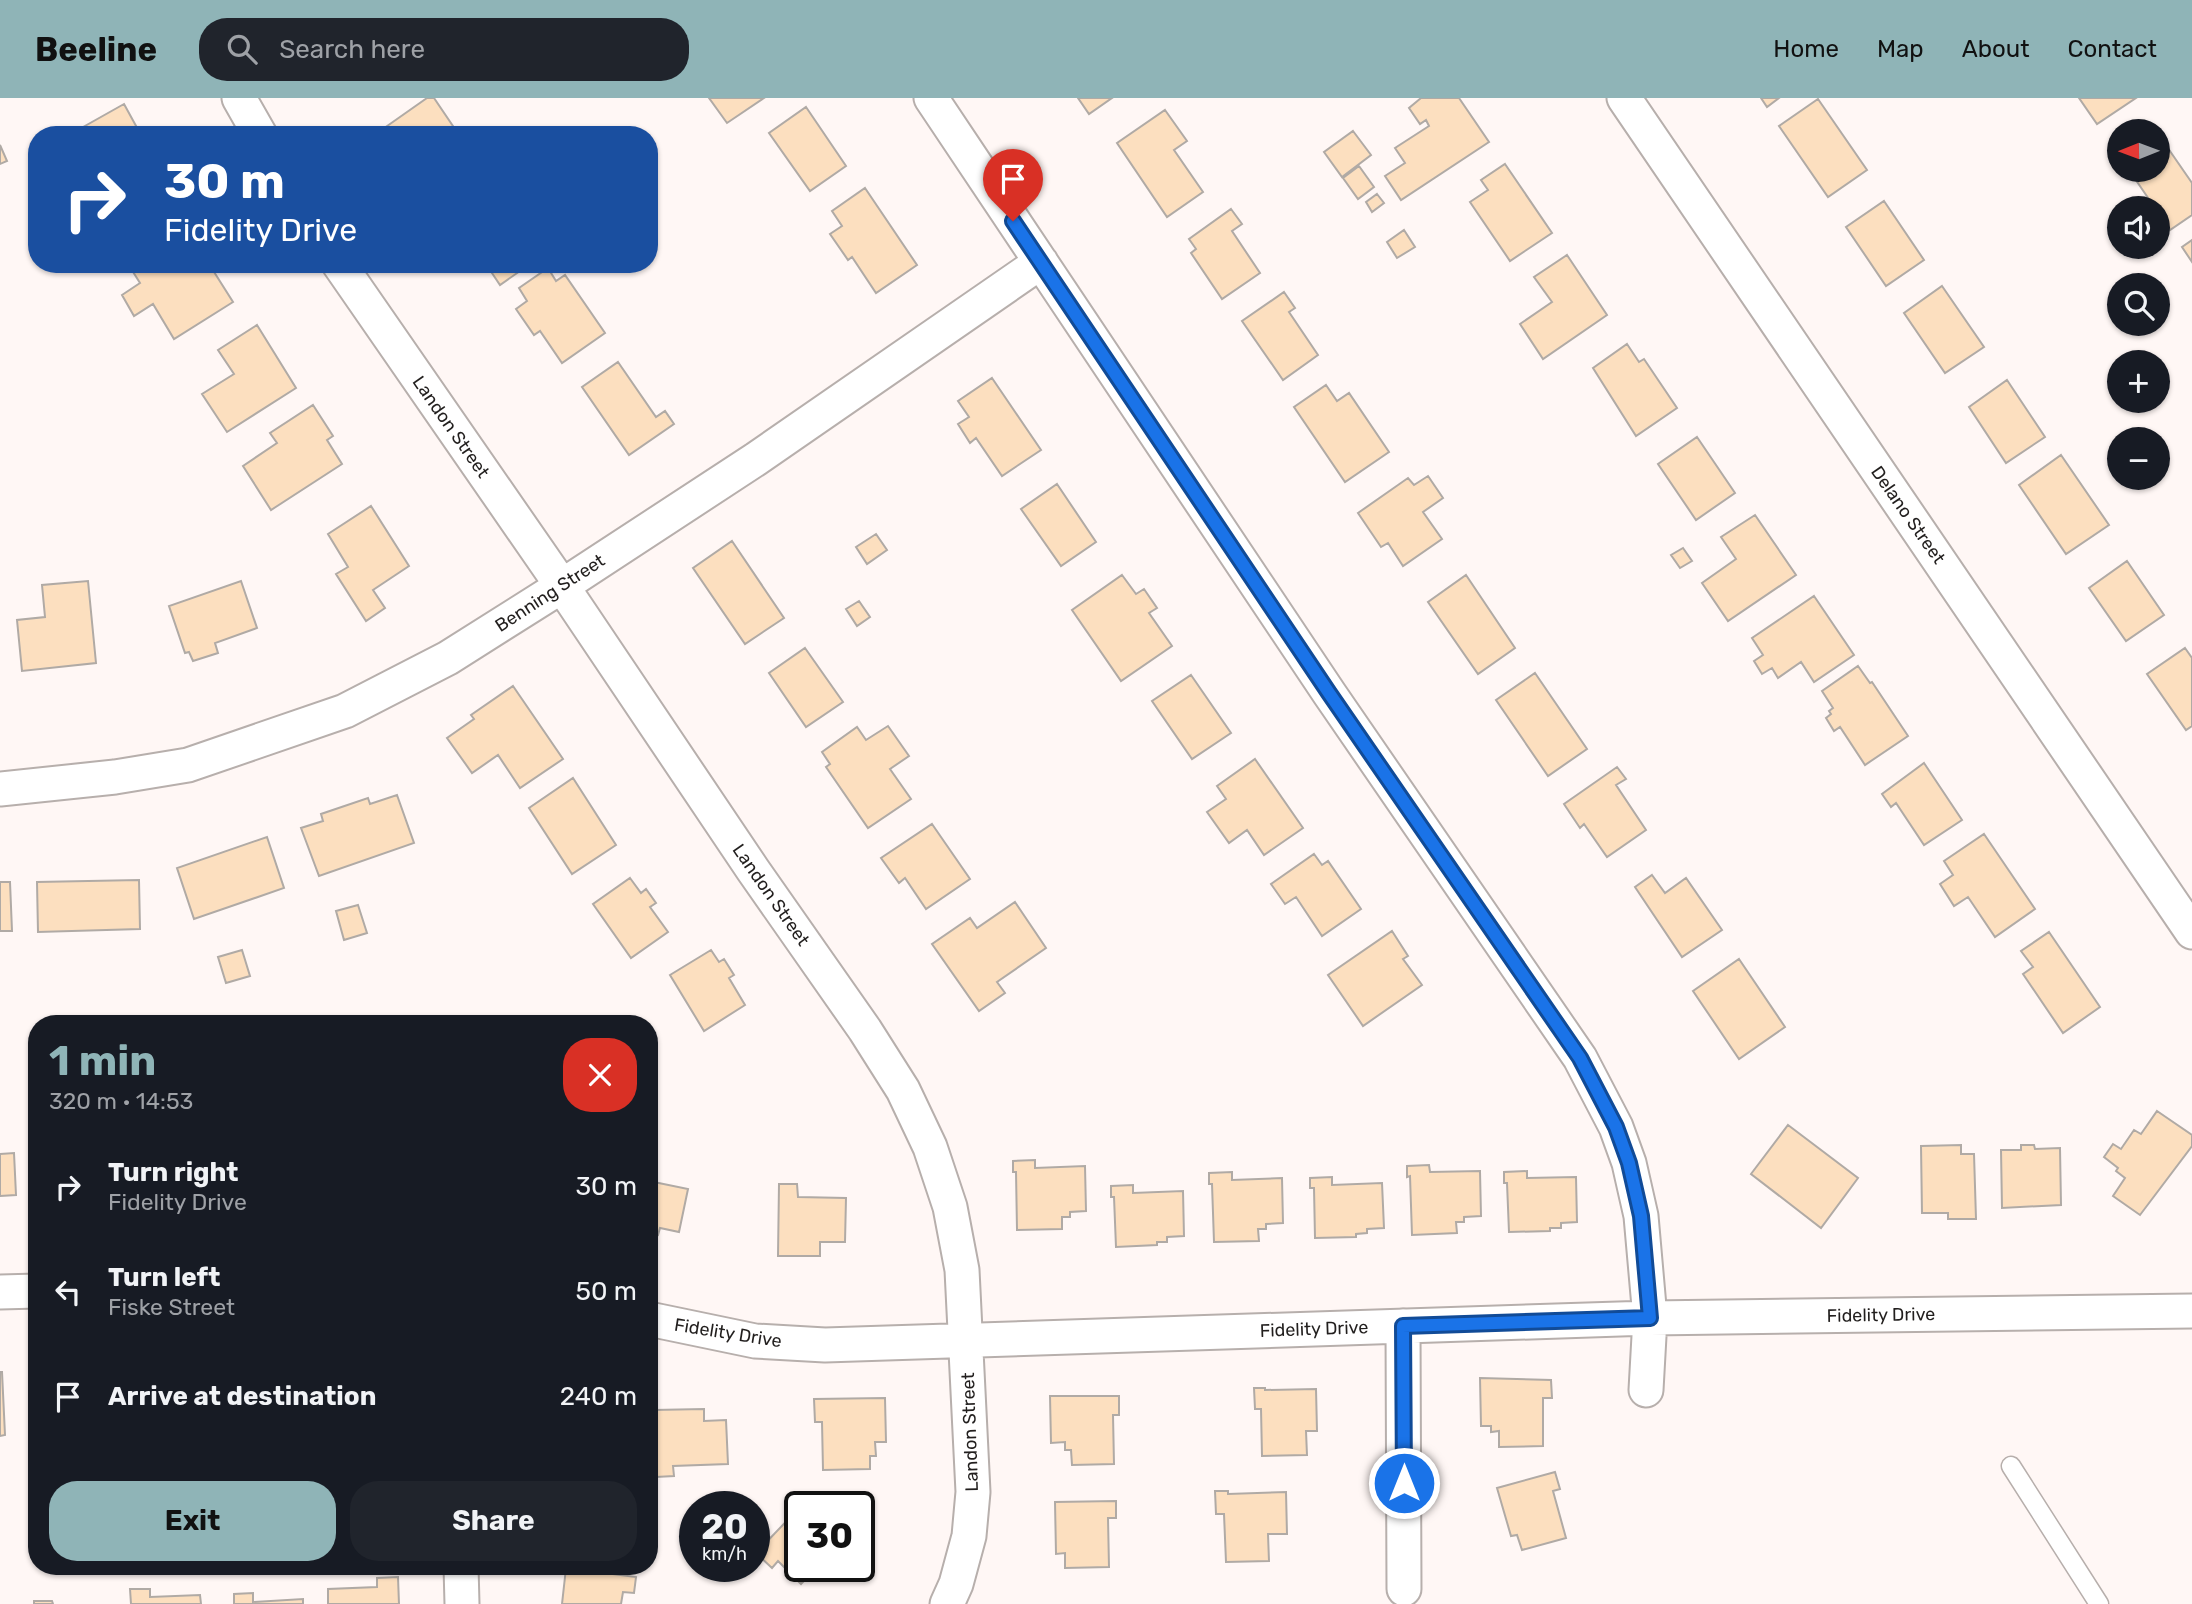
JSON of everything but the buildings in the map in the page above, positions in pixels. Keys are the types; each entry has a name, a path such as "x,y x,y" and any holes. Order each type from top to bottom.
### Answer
{"street":[{"path":"239,98 255,126"},
{"path":"931,98 1329,693 1580,1058 1616,1127 1629,1163 1641,1216 1650,1318 1646,1390"},
{"name":"Delano Street","path":"1624,98 2192,932"},
{"name":"Benning Street","path":"0,789 115,777 188,765 345,711 448,658 562,586 767,451 1041,262"},
{"name":"Landon Street","path":"345,273 562,586 903,1090 930,1147 950,1208 962,1270 973,1492 969,1536 956,1584 947,1604"},
{"path":"0,1292 28,1291"},
{"name":"Fidelity Drive","path":"658,1321 755,1341 825,1345 1650,1318 2192,1311"},
{"path":"1403,1326 1404,1589"},
{"path":"461,1575 463,1604"}],"lane":[{"path":"2011,1466 2099,1604"}],"route":[{"path":"1013,221 1329,693 1580,1058 1616,1127 1629,1163 1641,1216 1650,1318 1403,1326 1404,1483"}]}
